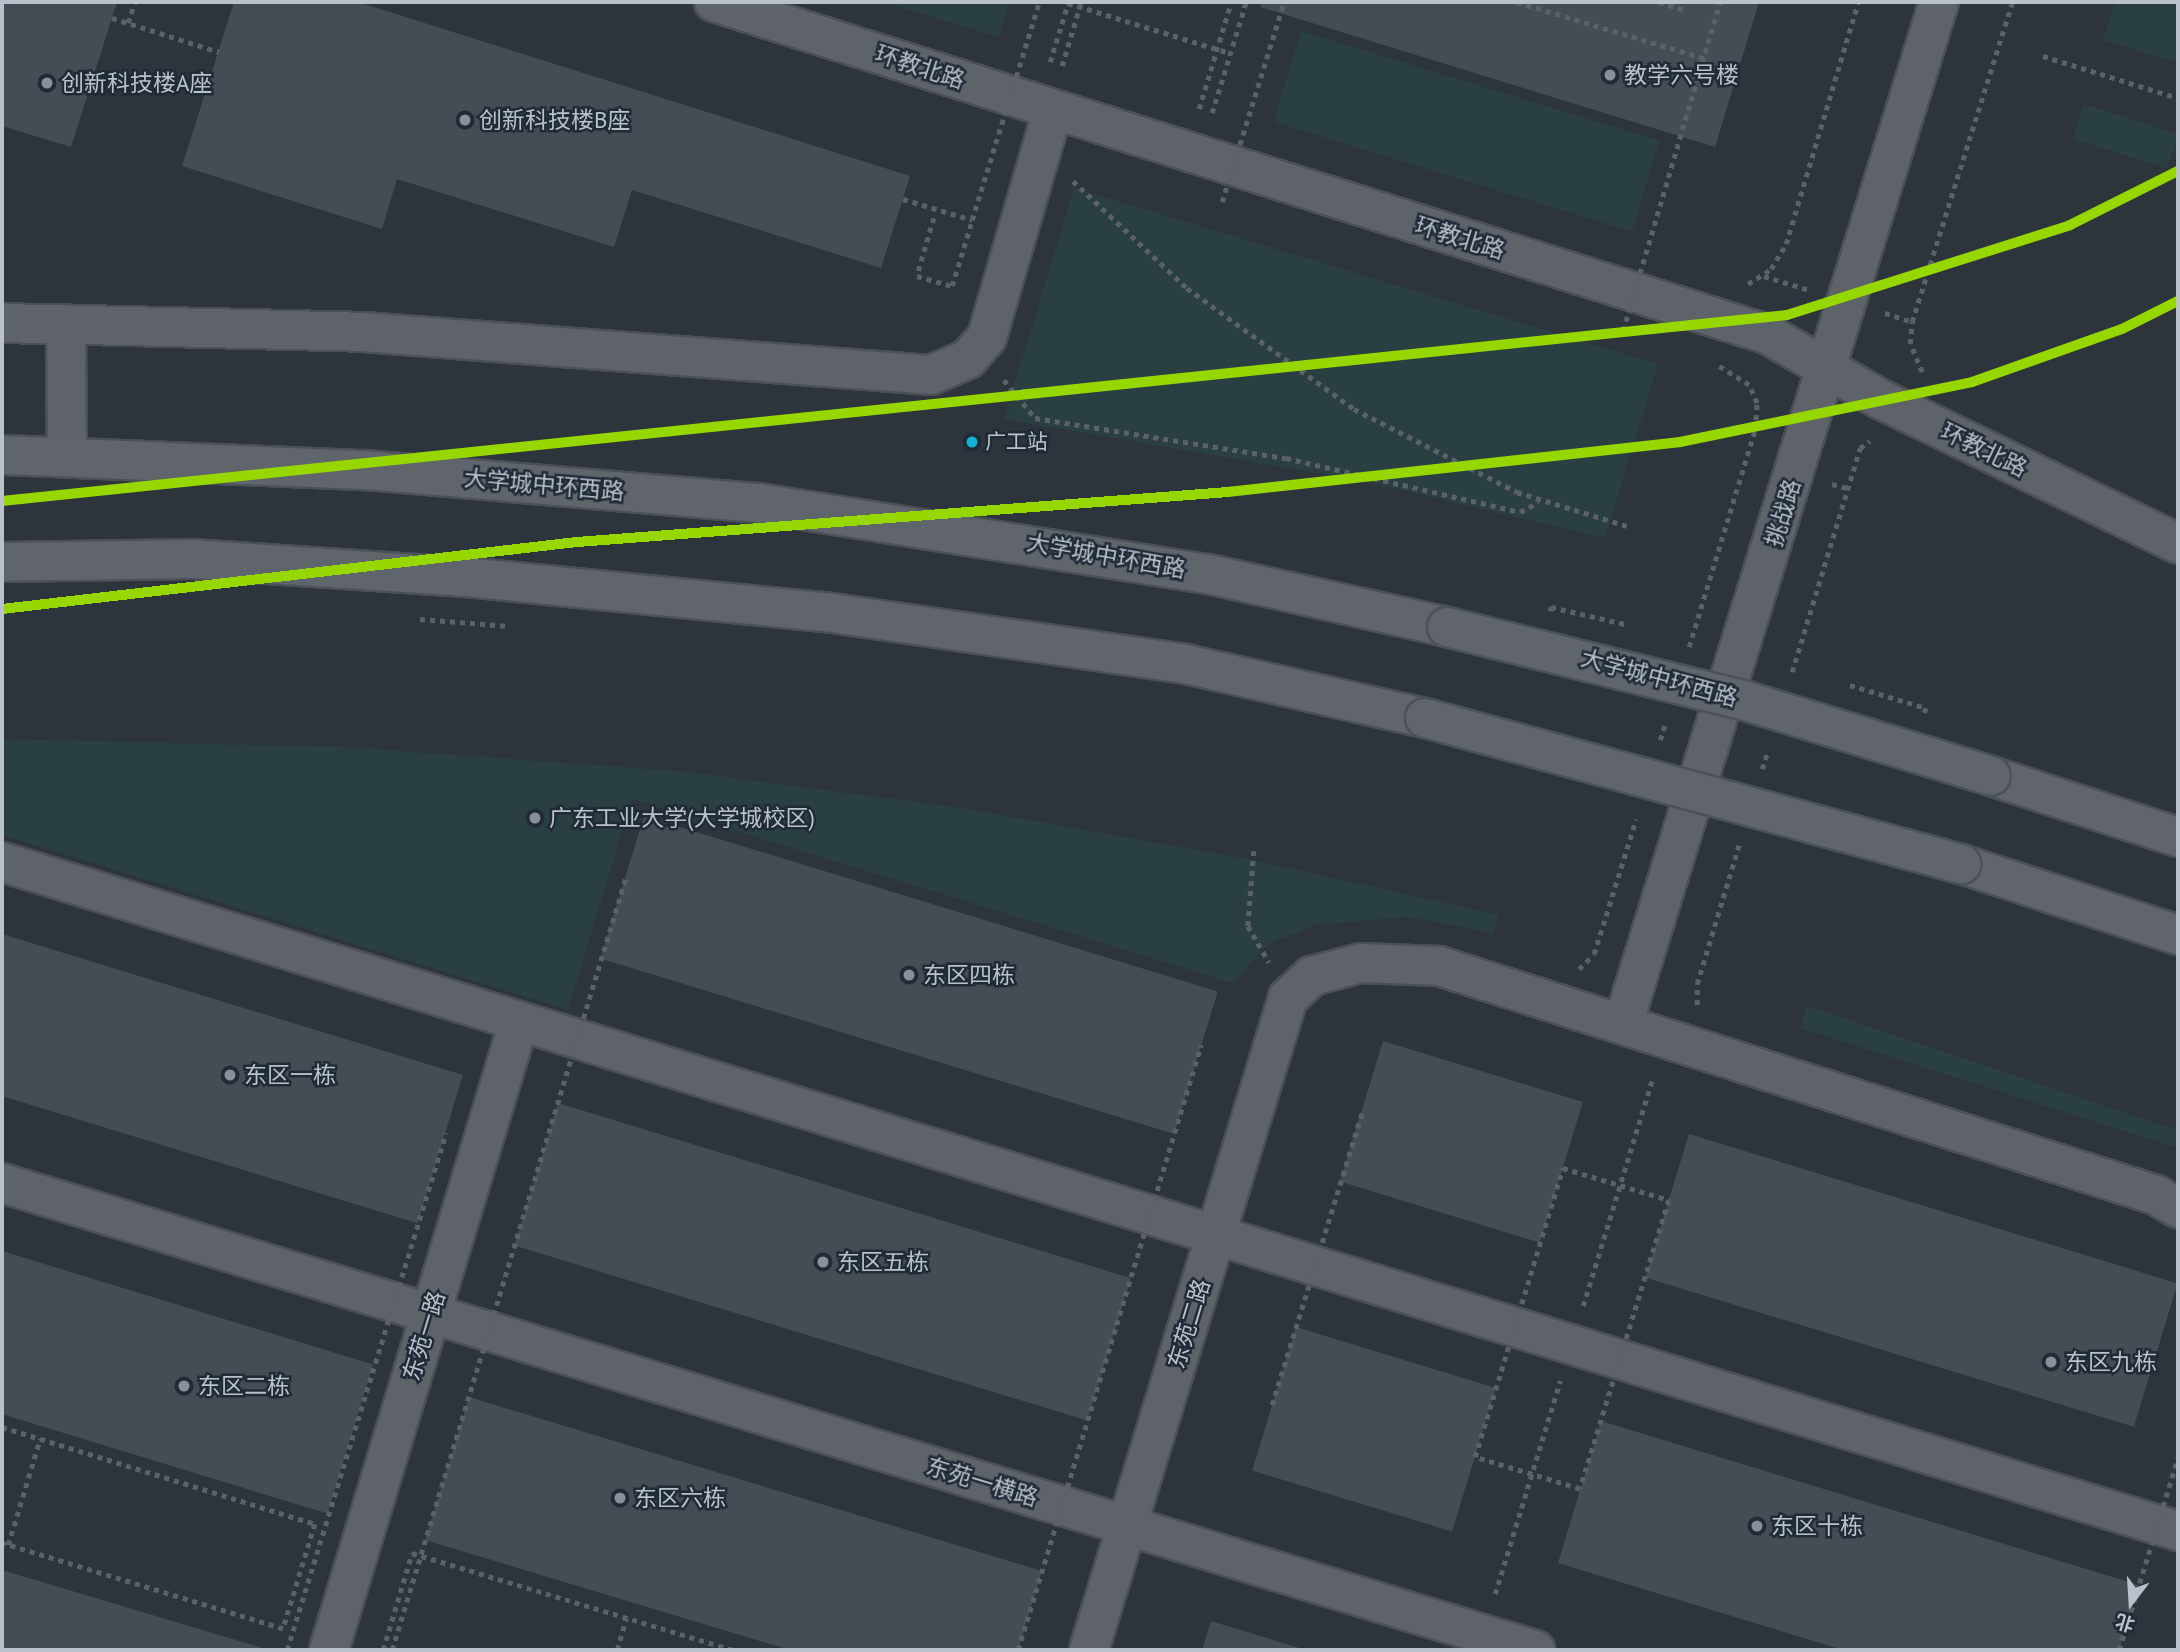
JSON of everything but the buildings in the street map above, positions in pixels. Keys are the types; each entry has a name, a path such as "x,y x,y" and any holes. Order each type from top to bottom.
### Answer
{"main road":[{"name":"大学城中环西路","path":"2,455 67,454 365,470 758,503 1208,574 1447,627 1746,701 2178,837"},
{"path":"2,562 192,559 465,577 811,611 1185,664 1425,718 1961,864 2178,935"}],"street":[{"name":"环教北路","path":"714,2 1767,334 1828,369 2178,544"},
{"name":"挑战路","path":"1623,1024 1828,369 1939,2"},
{"path":"2,323 363,332 931,375 968,359 987,337 1053,110"},
{"path":"66,324 67,454"},
{"path":"2,862 1213,1237 2178,1531"},
{"name":"东苑二路","path":"1090,1650 1213,1237 1288,998 1312,976 1339,966 1416,962 1623,1024"},
{"name":"东苑一路","path":"329,1650 519,1022"},
{"path":"1623,1024 2156,1195 2178,1208"},
{"name":"东苑一横路","path":"2,1183 1535,1650"}],"path":[{"path":"128,23 135,2"},
{"path":"934,218 917,276 952,286 1038,2"},
{"path":"1199,109 1231,2"},
{"path":"1212,113 1246,2"},
{"path":"1222,202 1284,2"},
{"path":"1517,2 1704,58"},
{"path":"1659,2 1686,10"},
{"path":"1623,331 1720,2"},
{"path":"1744,286 1763,276 1786,244 1858,2"},
{"path":"1924,376 1910,344 1912,322 2012,2"},
{"path":"1050,62 1068,3 1080,4 1230,53"},
{"path":"1062,65 1080,4"},
{"path":"112,18 219,52"},
{"path":"2043,56 2178,98"},
{"path":"1065,173 1187,288 1354,409 1540,501 1630,527"},
{"path":"903,199 972,220"},
{"path":"1763,276 1819,293"},
{"path":"1875,310 1912,322"},
{"path":"1004,379 1035,418 1286,458 1520,512 1540,501"},
{"path":"1551,607 1629,625"},
{"path":"412,618 522,627"},
{"path":"1850,685 1926,708"},
{"path":"1254,851 1248,926 1267,960"},
{"path":"392,1650 626,877"},
{"path":"1018,1650 1201,1045"},
{"path":"1641,1117 1654,1075"},
{"path":"1272,1405 1362,1112"},
{"path":"287,1650 446,1133"},
{"path":"1563,1168 1669,1200 1580,1489 1475,1457 1563,1168"},
{"path":"2,1427 315,1524 283,1629 2,1543"},
{"path":"8,1545 40,1439"},
{"path":"2119,1650 2178,1457"},
{"path":"1493,1600 1511,1543"},
{"path":"383,1650 412,1553 733,1650"},
{"path":"617,1650 626,1618"}],"green space":[{"path":"883,2 1010,2 999,37"},
{"path":"2115,2 2178,2 2178,63 2103,40"},
{"path":"1301,31 1660,141 1632,231 1273,122"},
{"path":"2084,104 2178,135 2167,169 2073,138"},
{"path":"1074,188 1658,364 1605,538 1358,480 1004,419"},
{"path":"2,739 346,747 680,771 956,807 1248,859 1499,915 1493,933 1408,917 1315,925 1267,945 1233,983 632,799 568,1010 2,835"},
{"path":"1807,1006 2178,1130 2178,1148 1800,1028"}],"transit line":[{"path":"2,501 1787,315 2070,225 2178,171"},
{"path":"2,609 577,542 1228,492 1680,442 1972,382 2122,329 2178,301"}],"place":[{"name":"教学六号楼","path":"1610,75"},
{"name":"创新科技楼A座","path":"47,83"},
{"name":"创新科技楼B座","path":"465,120"},
{"name":"广工站","path":"972,442"},
{"name":"广东工业大学(大学城校区)","path":"535,818"},
{"name":"东区四栋","path":"909,975"},
{"name":"东区一栋","path":"230,1075"},
{"name":"东区五栋","path":"823,1262"},
{"name":"东区九栋","path":"2051,1362"},
{"name":"东区二栋","path":"184,1386"},
{"name":"东区六栋","path":"620,1498"},
{"name":"东区十栋","path":"1757,1526"}]}
